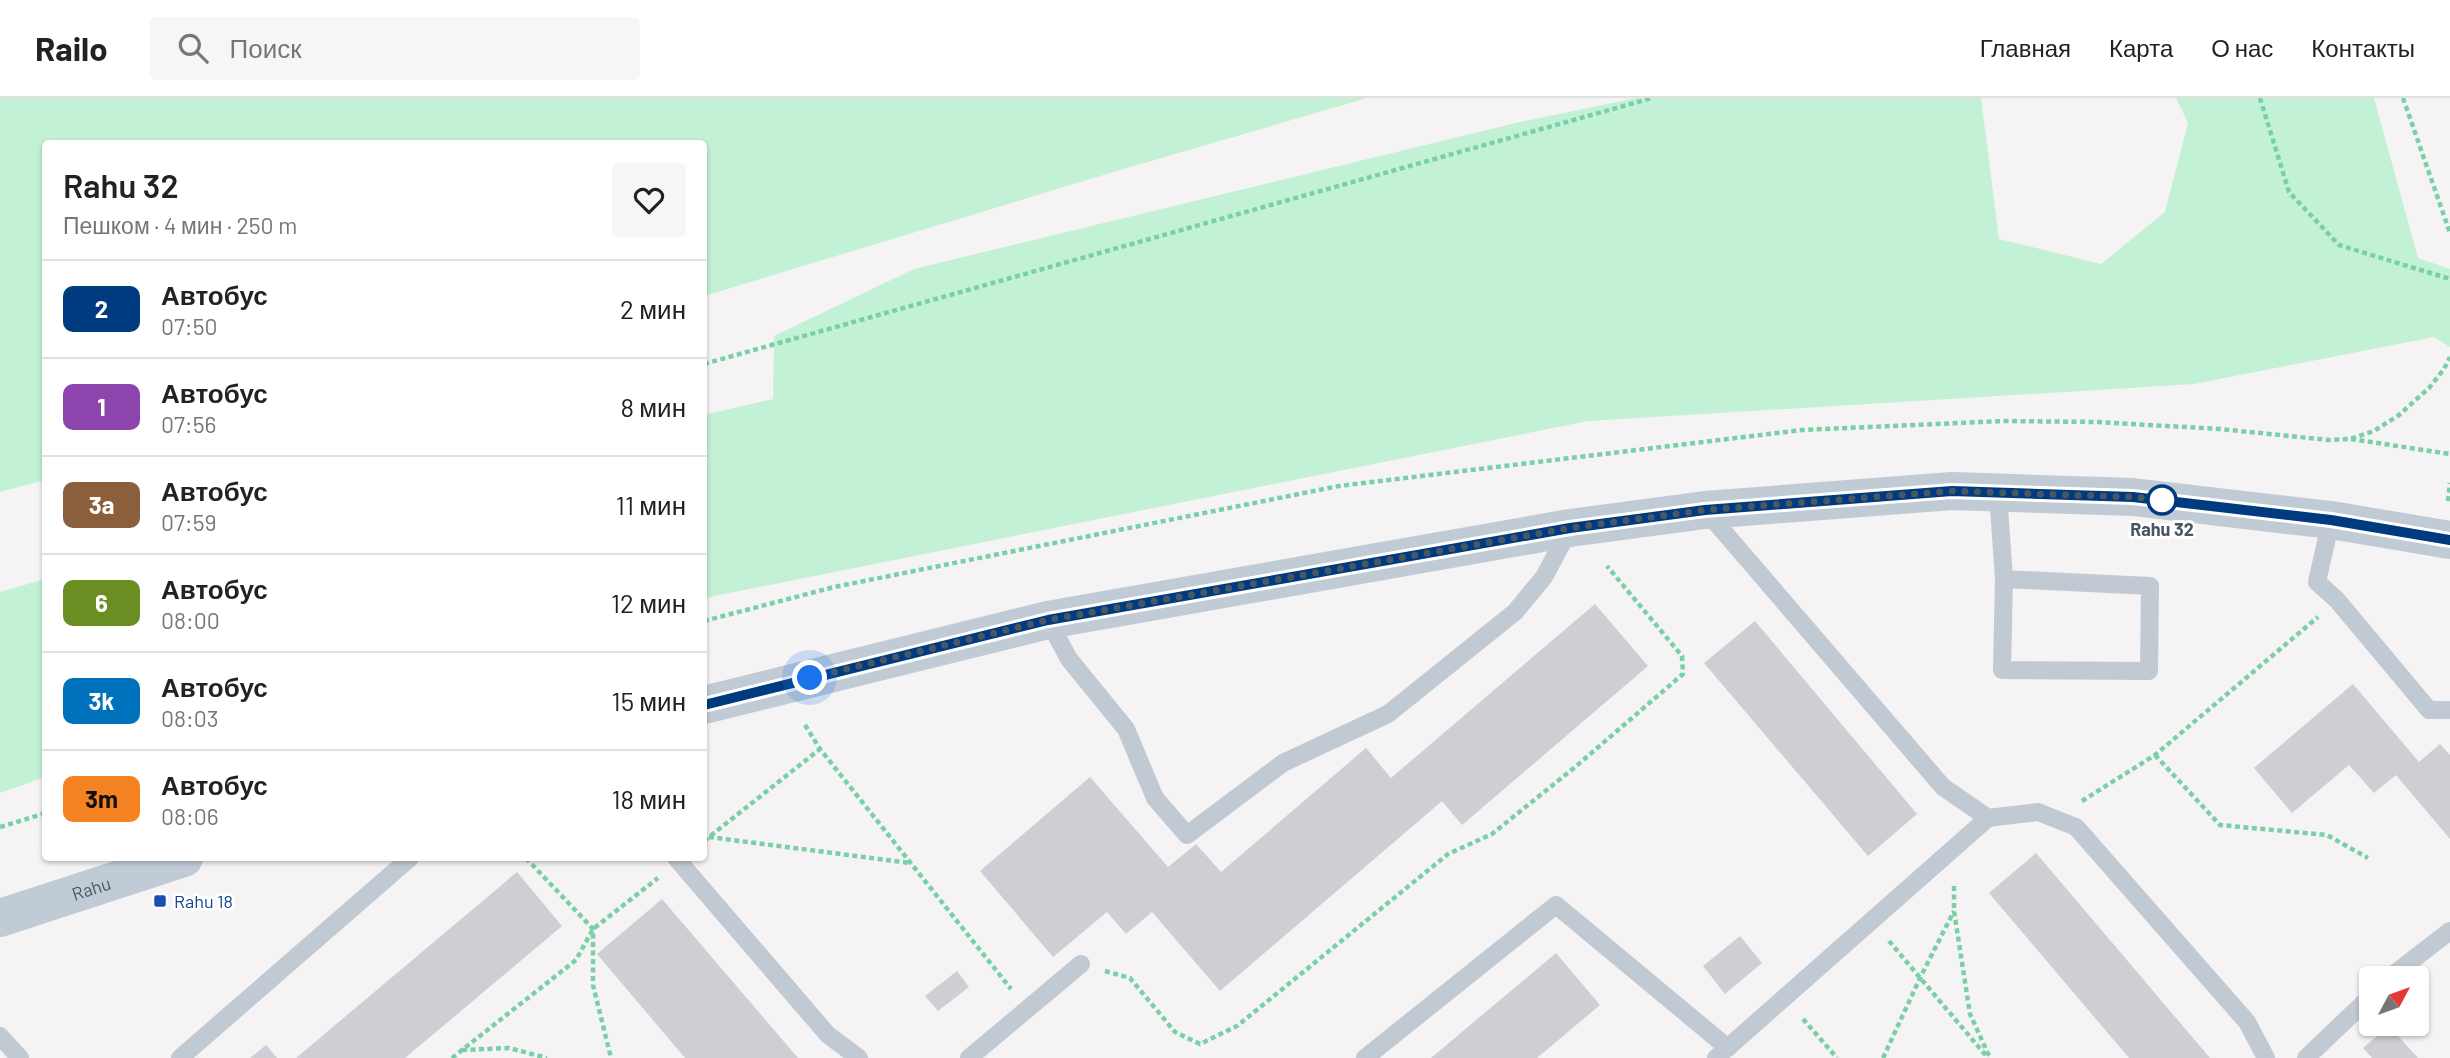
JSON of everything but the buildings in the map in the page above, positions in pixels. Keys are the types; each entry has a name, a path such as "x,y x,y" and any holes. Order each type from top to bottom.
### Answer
{"main road":[{"path":"707,704 1048,620 1570,528 1705,510 1952,491 2133,497 2331,520 2450,540"},
{"name":"Rahu","path":"0,918 175,861"}],"lane":[{"path":"1998,493 2004,579 2002,670 2149,671 2150,586 2004,579"},
{"path":"1705,510 1943,787 1988,818"},
{"path":"2331,520 2317,582 2337,600 2428,710 2450,710"},
{"path":"1048,620 1069,659 1126,729 1155,798 1187,835 1283,762 1388,714 1515,612 1544,578 1570,528"},
{"path":"1365,1058 1556,905 1722,1053 1988,818 2038,812 2076,827 2247,1021 2266,1058"},
{"path":"180,1058 407,861"},
{"path":"680,861 828,1035 859,1058"},
{"path":"2404,966 2450,930"},
{"path":"969,1058 1081,964"},
{"path":"2306,1058 2359,1007"},
{"path":"0,1036 20,1058"}],"path":[{"path":"707,363 1652,98"},
{"path":"2260,98 2289,192 2339,246 2450,279"},
{"path":"2403,98 2449,228"},
{"path":"2350,439 2374,431 2399,415 2429,388 2450,357"},
{"path":"707,620 834,587 1339,486 1802,430 2003,421 2097,422 2220,429 2329,440 2350,439 2450,454"},
{"path":"1081,964 1130,978 1175,1032 1200,1044 1237,1026 1448,854 1492,834 1683,674 1682,656 1607,566"},
{"path":"2054,818 2155,755 2337,600"},
{"path":"804,725 820,749 1027,1009"},
{"path":"709,837 820,749"},
{"path":"2155,755 2220,825 2328,835 2368,858"},
{"path":"0,827 42,814"},
{"path":"709,837 911,863"},
{"path":"1962,841 1954,883 1954,911 1970,1014 1989,1058"},
{"path":"529,861 593,929 593,985 611,1058"},
{"path":"452,1058 576,960 593,929 676,861"},
{"path":"1884,1058 1954,911"},
{"path":"1872,921 1989,1058"},
{"path":"1784,998 1837,1058"},
{"path":"461,1051 509,1048 547,1058"}],"green space":[{"path":"0,98 1367,98 707,295 707,140 42,140 42,481 0,492"},
{"path":"1636,98 1981,98 1999,239 2101,264 2165,212 2188,123 2176,98 2374,98 2418,258 2450,269 2450,347 2434,337 2194,384 1588,421 707,597 707,414 773,399 774,336 914,269 1520,122"},
{"path":"42,580 42,778 0,793 0,592"}],"bus line":[{"name":"2","path":"707,704 1048,620 1570,528 1705,510 1952,491 2133,497 2331,520 2450,540"}],"place":[{"name":"Rahu 32","path":"2162,500"},
{"name":"Rahu 18","path":"160,901"}],"route":[{"path":"810,678 1048,620 1570,528 1705,510 1952,491 2162,500"}]}
